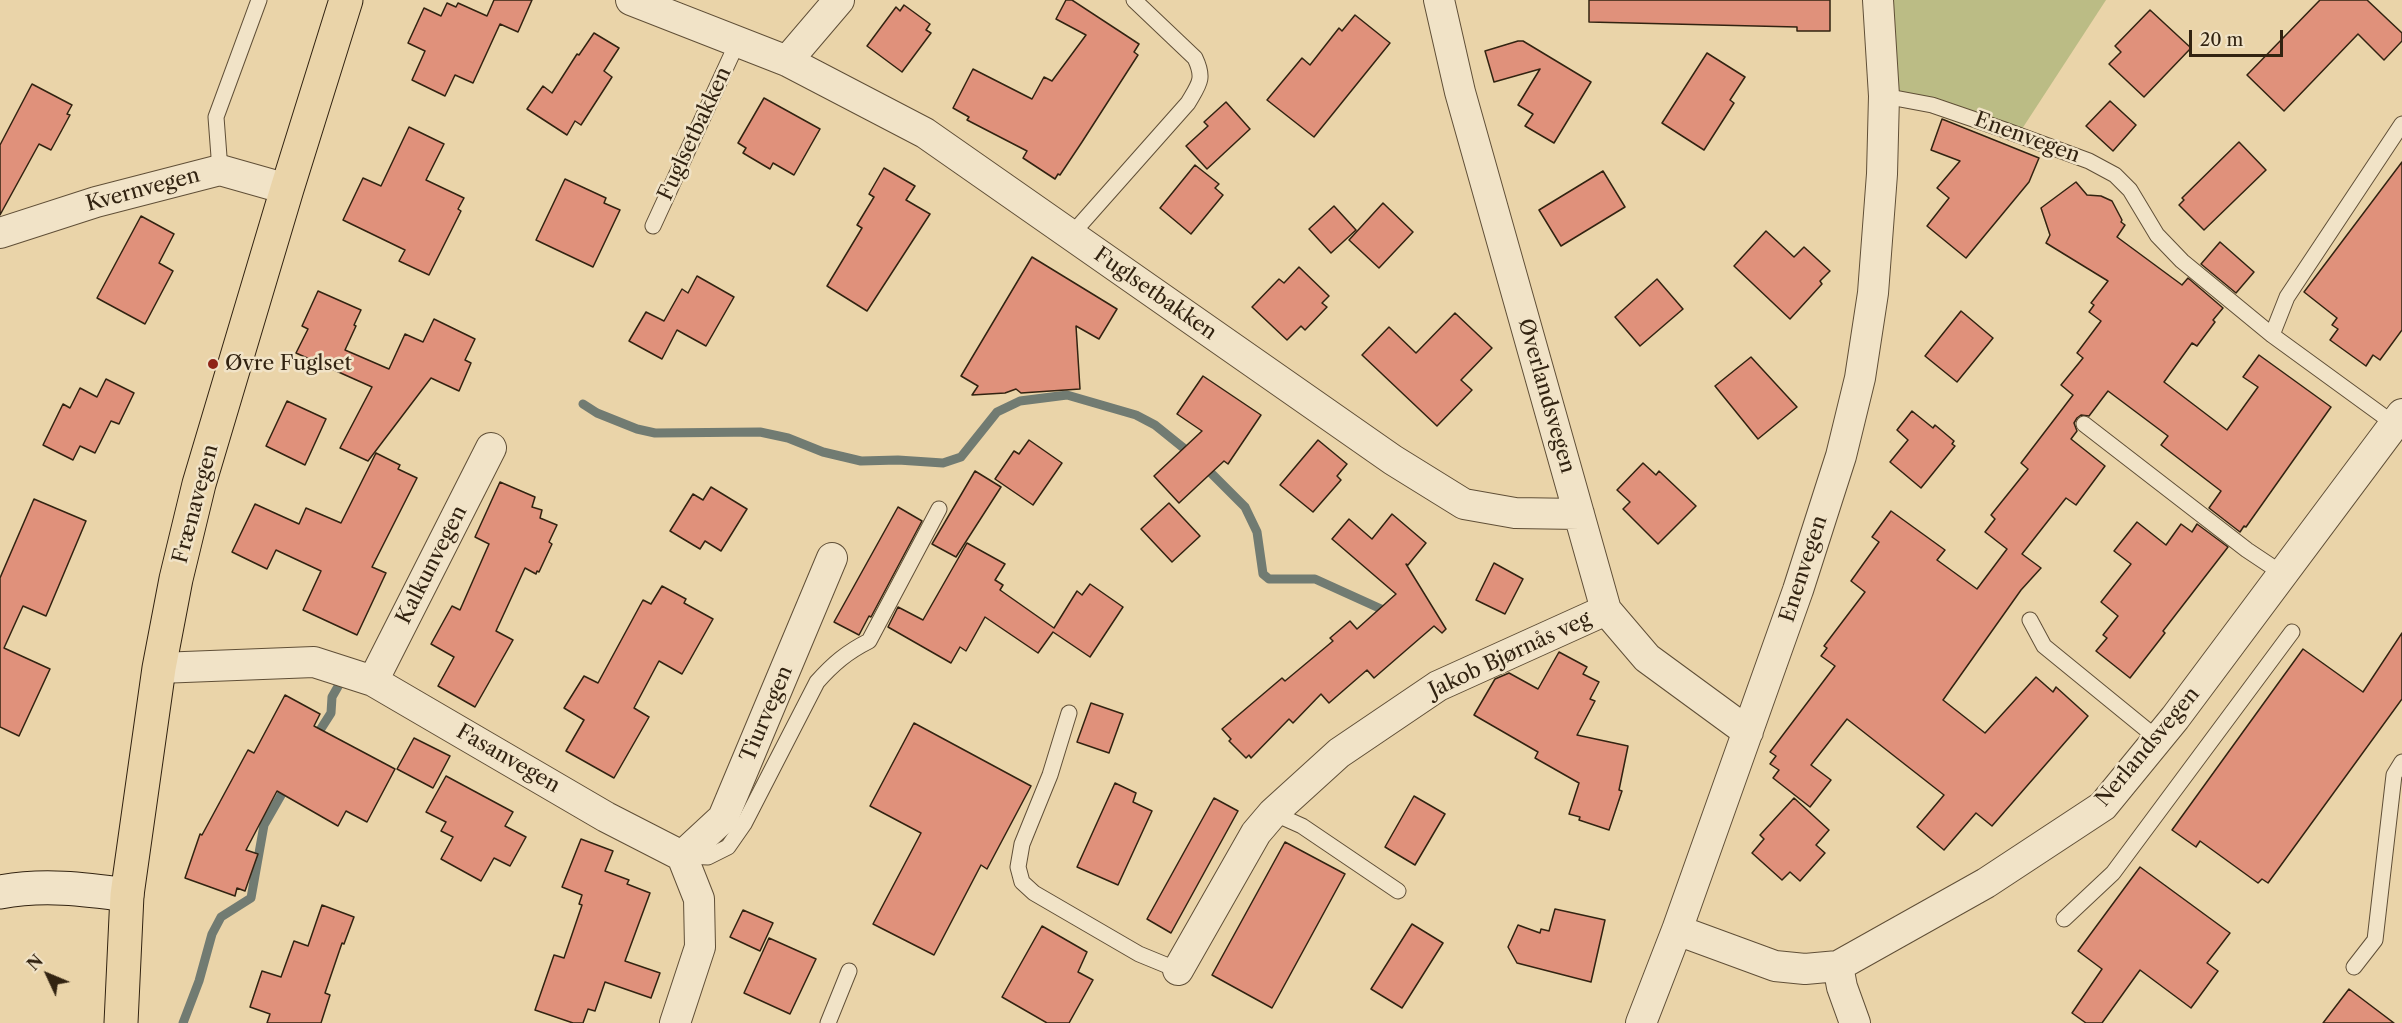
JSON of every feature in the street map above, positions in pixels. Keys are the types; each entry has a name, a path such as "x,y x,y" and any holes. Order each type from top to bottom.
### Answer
{"main road":[{"name":"Frænavegen","path":"121,1023 127,895 159,668 176,579 199,484 346,0"},
{"path":"0,892 20,888 74,887 127,895"}],"street":[{"path":"787,61 839,0"},
{"name":"Øverlandsvegen","path":"1439,0 1460,92 1606,610 1647,658 1748,732"},
{"name":"Enenvegen","path":"1641,1023 1677,930 1802,579 1841,456 1860,378 1873,293 1882,174 1884,96 1878,0"},
{"name":"Fuglsetbakken","path":"636,1 787,61 926,133 1393,460 1464,504 1515,513 1579,514"},
{"name":"Kvernvegen","path":"0,233 96,202 220,170 287,189"},
{"name":"Nerlandsvegen","path":"1677,930 1775,966 1804,969 1838,966 1986,883 2103,806 2158,740 2399,422"},
{"name":"Kalkunvegen","path":"374,681 491,448"},
{"name":"Tiurvegen","path":"682,856 723,818 832,558"},
{"name":"Jakob Bjørnås veg","path":"1178,970 1256,833 1273,813 1339,753 1438,686 1606,610"},
{"name":"Fasanvegen","path":"159,668 314,662 374,681 606,817 682,856"},
{"path":"675,1023 700,947 699,899 682,856"},
{"path":"1838,966 1842,987 1855,1023"}],"lane":[{"path":"220,170 216,117 259,0"},
{"path":"1071,235 1188,103 1201,82 1201,70 1195,58 1134,0"},
{"name":"Fuglsetbakken","path":"653,226 738,41"},
{"name":"Enenvegen","path":"1884,96 1932,105 2089,160 2123,182 2146,218"},
{"path":"2272,335 2287,297 2402,124"},
{"name":"Nerlandsvegen","path":"2146,218 2157,234 2182,261 2272,335 2399,422"},
{"path":"2084,424 2247,550 2283,574"},
{"path":"682,856 708,857 728,847 744,825 817,682 840,658 869,641 939,509"},
{"path":"2030,620 2044,646 2158,740"},
{"path":"2064,920 2113,873 2292,632"},
{"path":"1069,713 1050,775 1022,844 1018,867 1022,882 1034,893 1138,954 1178,970"},
{"path":"2354,967 2375,940 2394,775 2402,762"},
{"path":"1273,813 1302,826 1398,891"},
{"path":"828,1023 849,971"}],"green space":[{"path":"1892,0 2106,0 2020,132 1899,91"}],"building":[{"path":"494,0 532,0 518,32 500,24 473,83 455,75 445,96 412,80 425,51 408,43 424,8 441,16 447,3 456,7 458,3 487,16"},
{"path":"1066,0 1072,0 1139,44 1134,52 1138,55 1060,175 1058,174 1055,179 1023,158 1027,151 967,120 969,117 953,108 973,69 1032,99 1044,77 1052,81 1086,35 1056,19"},
{"path":"1589,0 1830,0 1830,31 1797,31 1797,27 1589,22"},
{"path":"2320,0 2367,0 2402,33 2402,41 2384,60 2358,34 2284,111 2247,75"},
{"path":"904,5 930,24 926,30 931,33 902,72 867,46 896,7 900,11"},
{"path":"2150,10 2191,48 2144,97 2109,64 2121,52 2115,46"},
{"path":"1355,15 1390,43 1314,137 1267,100 1302,58 1310,65 1339,28 1342,31"},
{"path":"594,33 619,48 604,71 612,77 581,125 575,121 567,135 527,109 543,86 552,93 577,54 579,55"},
{"path":"1523,41 1591,82 1554,143 1525,126 1533,114 1518,105 1540,69 1494,82 1485,51"},
{"path":"1707,53 1745,77 1730,100 1734,103 1704,150 1662,123"},
{"path":"32,84 72,105 67,114 70,115 51,150 39,144 0,215 0,145"},
{"path":"764,98 820,129 794,175 773,163 770,169 743,153 746,148 738,143"},
{"path":"2110,101 2136,125 2113,151 2086,126"},
{"path":"1226,102 1250,129 1207,169 1186,146 1208,126 1204,122"},
{"path":"1942,119 2039,158 2029,182 1966,258 1927,226 1949,198 1937,188 1960,161 1931,150"},
{"path":"409,127 444,144 426,180 464,198 458,209 461,211 429,275 399,261 405,250 343,220 363,178 381,186"},
{"path":"2239,142 2266,170 2204,230 2179,205 2184,200 2182,198"},
{"path":"2402,162 2402,330 2380,360 2373,355 2366,366 2330,340 2338,329 2332,325 2337,318 2304,292"},
{"path":"1195,165 1219,184 1215,188 1223,195 1191,234 1160,208"},
{"path":"884,168 915,186 906,200 930,214 867,311 827,286 862,228 857,225 874,197 869,194"},
{"path":"1603,171 1625,207 1561,246 1539,210"},
{"path":"565,179 606,198 604,203 620,210 593,267 536,240"},
{"path":"2076,182 2087,195 2101,196 2112,201 2121,222 2125,225 2117,237 2182,285 2188,278 2223,308 2197,346 2192,343 2164,382 2227,430 2258,387 2243,377 2259,355 2331,407 2246,527 2244,526 2240,532 2209,508 2221,491 2161,445 2168,436 2108,391 2089,416 2081,415 2077,418 2074,423 2077,431 2071,439 2105,466 2076,505 2066,498 2022,554 2041,568 2021,590 1943,700 1985,733 2036,677 2053,692 2056,687 2088,716 1992,826 1976,813 1944,850 1917,827 1944,795 1847,719 1811,765 1831,780 1810,807 1773,778 1779,770 1770,764 1776,756 1770,752 1835,666 1821,656 1827,648 1824,646 1865,592 1851,581 1879,542 1872,537 1891,511 1945,550 1937,560 1977,589 2007,549 1985,532 1995,519 1991,515 2028,469 2021,463 2073,395 2061,385 2083,358 2077,353 2101,321 2089,312 2094,305 2091,303 2108,281 2046,243 2050,235 2041,208"},
{"path":"1383,203 1413,232 1379,268 1349,240"},
{"path":"1334,206 1356,230 1331,253 1309,229"},
{"path":"141,216 174,234 159,263 173,271 145,324 97,298"},
{"path":"1766,231 1794,257 1804,247 1830,271 1820,281 1822,284 1790,319 1734,266"},
{"path":"2220,242 2254,272 2236,293 2201,264"},
{"path":"1032,257 1117,309 1099,339 1076,326 1080,389 1021,393 1016,389 1005,393 972,395 978,386 961,376"},
{"path":"1299,267 1329,296 1322,303 1327,307 1305,330 1301,326 1287,340 1252,307 1279,279 1284,283"},
{"path":"697,276 734,297 706,346 677,330 662,359 629,341 646,312 664,321 682,289 688,293"},
{"path":"1657,279 1683,309 1640,346 1615,317"},
{"path":"318,291 361,310 345,350 389,369 405,334 423,342 434,319 475,339 465,360 471,363 459,391 431,378 368,461 340,448 372,387 296,353 308,329 302,326"},
{"path":"1961,311 1993,338 1957,382 1925,356"},
{"path":"1455,313 1492,348 1461,380 1472,390 1437,426 1362,355 1389,327 1416,353"},
{"path":"1751,357 1797,407 1758,439 1715,386"},
{"path":"1203,376 1261,415 1228,464 1224,461 1179,503 1154,476 1202,431 1177,414"},
{"path":"106,379 134,393 119,424 111,421 95,453 80,446 73,460 43,445 63,404 70,408 80,388 97,397"},
{"path":"287,401 326,419 305,465 266,446"},
{"path":"1912,411 1933,428 1935,425 1954,441 1952,444 1955,446 1921,488 1890,462 1908,440 1897,430"},
{"path":"1029,440 1062,463 1033,505 995,479 1014,451 1019,454"},
{"path":"1318,440 1347,464 1337,476 1341,480 1313,512 1280,485"},
{"path":"376,453 400,465 398,469 417,478 372,567 386,573 357,635 303,610 321,571 276,550 267,569 232,552 255,504 299,524 306,508 341,523"},
{"path":"1643,463 1656,475 1659,471 1696,506 1658,544 1623,509 1630,502 1617,490"},
{"path":"975,471 1001,487 956,557 932,544"},
{"path":"500,482 535,497 532,507 542,510 540,518 557,525 549,542 552,544 539,572 537,571 536,574 525,568 496,631 513,640 475,707 438,686 454,657 431,644 452,606 460,610 489,544 475,537"},
{"path":"711,487 747,509 721,551 705,541 700,549 670,531 693,494 703,500"},
{"path":"34,499 86,521 46,616 23,606 4,648 50,669 19,736 0,727 0,578"},
{"path":"1169,503 1200,536 1172,562 1141,529"},
{"path":"898,507 922,521 859,635 834,622"},
{"path":"1392,514 1426,543 1408,565 1406,564 1446,629 1442,633 1434,626 1374,678 1367,670 1329,703 1321,694 1293,723 1289,719 1251,758 1249,755 1246,758 1229,741 1231,739 1222,729 1282,678 1285,681 1333,641 1330,638 1350,621 1357,629 1396,594 1332,539 1349,519 1372,539"},
{"path":"2137,522 2166,545 2181,524 2192,532 2197,524 2228,547 2130,678 2096,651 2107,638 2103,635 2118,616 2101,602 2131,564 2114,551"},
{"path":"967,543 1005,564 995,580 1003,585 1000,590 1054,628 1077,591 1082,595 1090,584 1123,607 1090,657 1053,632 1038,653 985,617 966,651 960,647 951,663 888,627 898,607 923,620"},
{"path":"1494,563 1523,579 1505,614 1476,600"},
{"path":"662,586 686,599 684,603 713,619 682,674 659,661 634,708 649,717 614,778 566,751 584,720 564,708 584,676 598,683 643,600 651,604"},
{"path":"2402,633 2402,699 2268,883 2262,879 2258,883 2200,841 2196,847 2172,830 2303,649 2363,692"},
{"path":"1559,652 1587,667 1583,674 1599,682 1590,699 1595,701 1577,735 1628,746 1619,790 1622,791 1609,830 1579,820 1580,817 1569,814 1579,783 1535,758 1538,752 1474,715 1495,679 1509,673 1538,689"},
{"path":"285,695 320,714 314,726 395,769 367,822 346,811 338,826 277,791 246,850 258,854 245,891 237,888 235,896 185,878 200,834 202,835 248,750 254,753"},
{"path":"1091,703 1123,714 1109,753 1077,742"},
{"path":"914,723 1031,786 987,869 981,865 934,955 873,924 921,833 870,806"},
{"path":"414,738 450,756 433,788 397,769"},
{"path":"446,776 513,812 505,826 526,837 510,866 494,858 481,881 441,859 453,837 441,831 446,822 426,812"},
{"path":"1115,783 1136,793 1133,802 1152,811 1118,885 1077,867"},
{"path":"1414,796 1445,814 1415,865 1385,847"},
{"path":"1214,798 1238,811 1171,933 1147,919"},
{"path":"1794,798 1829,830 1816,845 1825,853 1800,881 1790,872 1782,880 1752,853 1764,839 1760,835"},
{"path":"581,839 613,851 605,871 629,880 627,884 650,893 625,961 660,973 651,998 605,982 595,1011 588,1009 583,1023 573,1023 535,1010 554,955 564,958 582,905 579,904 582,895 562,887"},
{"path":"1285,842 1345,874 1272,1008 1212,975"},
{"path":"2140,867 2230,933 2207,963 2218,971 2191,1008 2140,970 2102,1023 2086,1023 2072,1013 2102,969 2078,951"},
{"path":"322,905 354,917 344,944 342,943 325,993 330,995 321,1023 267,1023 270,1014 250,1007 262,971 281,977 294,941 308,946"},
{"path":"1555,909 1605,920 1591,982 1517,963 1508,947 1518,925 1540,933 1541,929 1549,931"},
{"path":"743,910 773,923 760,951 730,937"},
{"path":"1412,924 1443,943 1402,1008 1371,989"},
{"path":"1042,926 1087,952 1078,972 1093,980 1069,1023 1047,1023 1002,997"},
{"path":"769,938 816,959 790,1014 744,993"},
{"path":"2349,989 2394,1023 2323,1023"}],"waterway":[{"path":"583,404 597,413 637,429 655,433 760,432 788,438 823,452 861,461 898,460 943,463 961,457 997,412 1020,401 1067,395 1136,415 1155,425 1191,454"},
{"path":"1204,466 1245,507 1257,532 1263,574 1269,579 1315,579 1390,613"},
{"path":"315,738 331,713 332,697 340,683"},
{"path":"183,1023 199,981 212,934 221,917 251,898 264,825 288,783"}],"place":[{"name":"Øvre Fuglset","path":"213,364"}]}
